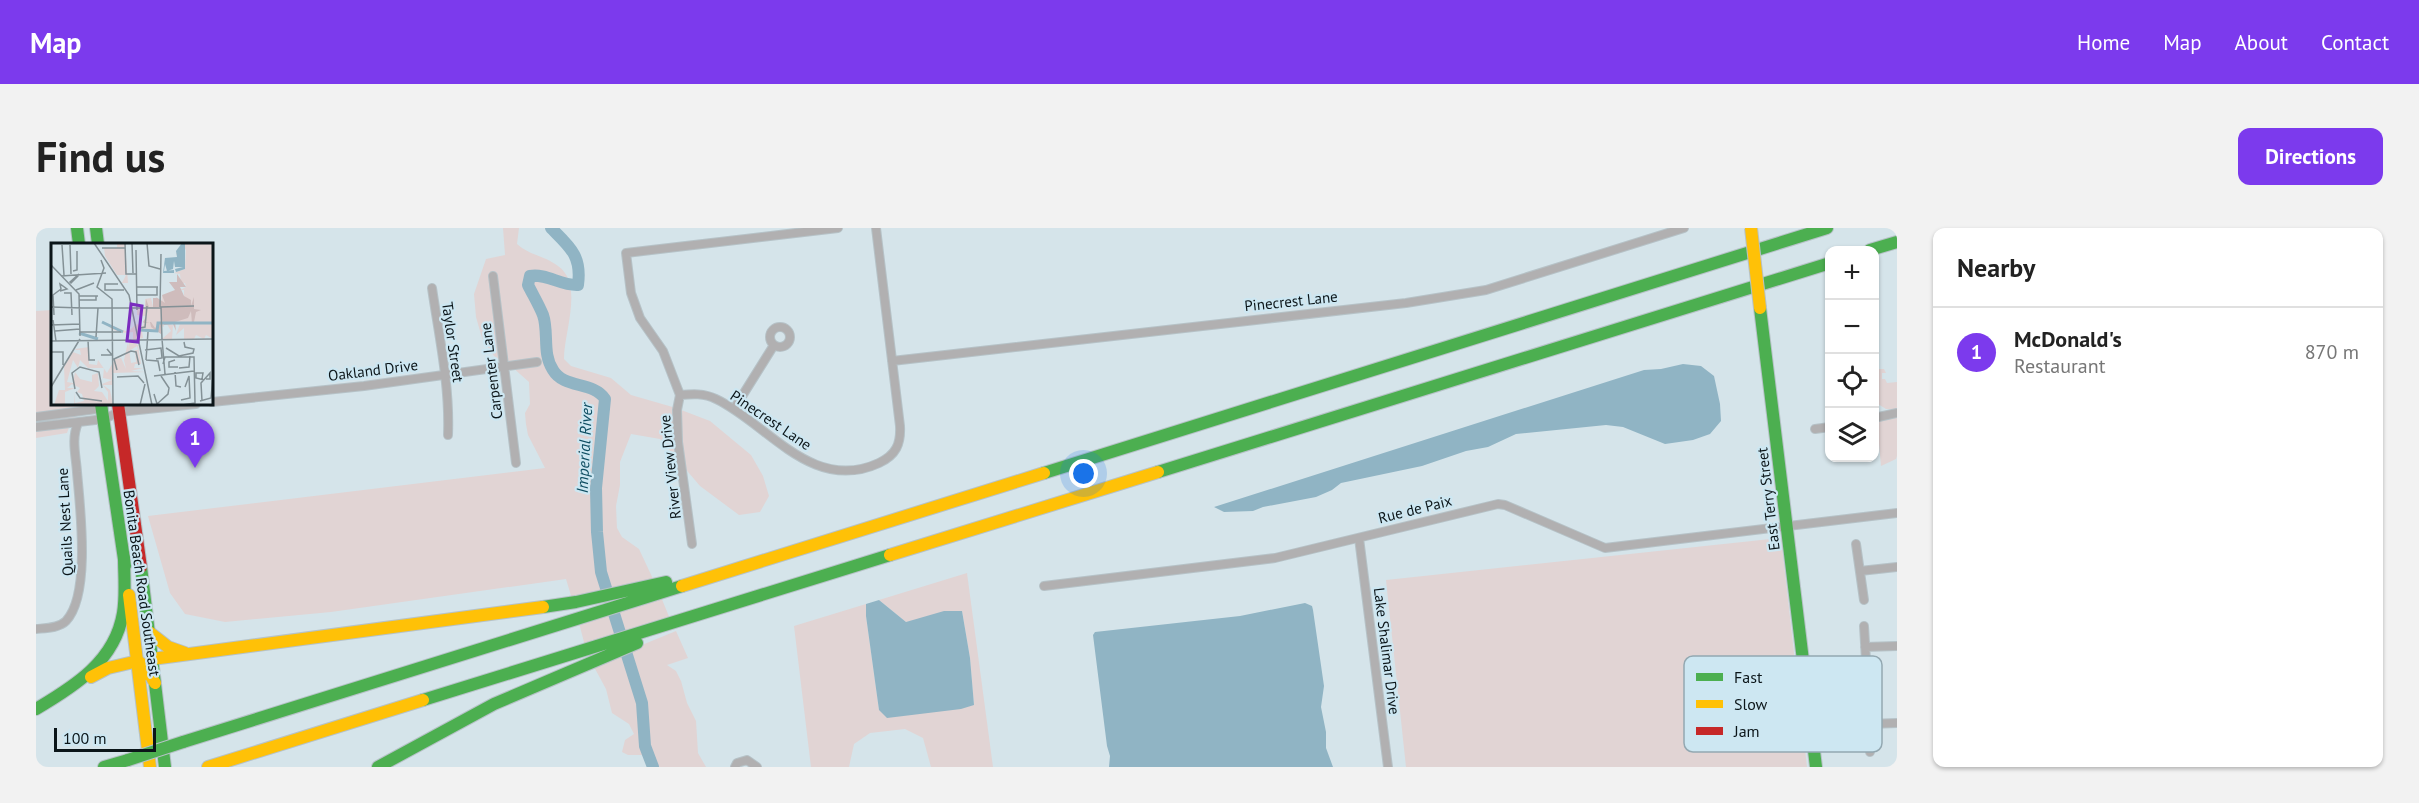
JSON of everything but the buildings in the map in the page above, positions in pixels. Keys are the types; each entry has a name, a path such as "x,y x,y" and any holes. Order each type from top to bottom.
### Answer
{"main road":[{"path":"77,228 79,243"},
{"path":"96,228 98,243"},
{"name":"East Terry Street","path":"1751,228 1803,656"},
{"path":"36,709 108,668 144,667 185,652 576,602 669,586 740,568 1827,228"},
{"path":"1879,247 1897,242"},
{"path":"378,767 495,704 680,623 735,603 1825,265"},
{"name":"Bonita Beach Road Southeast","path":"119,408 149,632 144,667 155,683 165,767"},
{"name":"Bonita Beach Road Southeast","path":"102,410 124,557 144,667 150,767"},
{"path":"72,687 98,665 116,638 123,611 124,557"},
{"path":"104,767 581,618 669,586"},
{"path":"208,767 590,648 680,623"},
{"path":"149,632 172,649 185,652"},
{"name":"East Terry Street","path":"1814,752 1816,767"}],"street":[{"name":"River View Drive","path":"692,544 678,442 676,410 680,395 663,351 640,318 631,293 626,253 838,228"},
{"name":"Pinecrest Lane","path":"680,395 705,394 734,409 776,442 804,460 832,468 866,468 890,457 900,443 900,426 876,228"},
{"name":"Pinecrest Lane","path":"892,361 1406,303 1473,292 1684,228"},
{"name":"Carpenter Lane","path":"493,276 516,463"},
{"name":"Taylor Street","path":"432,288 438,316 448,435"},
{"path":"734,409 774,345"},
{"name":"Oakland Drive","path":"213,402 537,362"},
{"path":"36,417 119,408 177,405"},
{"path":"36,427 78,423 102,410"},
{"path":"1879,417 1897,413"},
{"name":"Quails Nest Lane","path":"36,629 58,626 66,621 81,588 80,522 74,445 78,423"},
{"path":"1815,429 1825,428"},
{"name":"Rue de Paix","path":"1044,586 1252,561 1498,504 1605,548 1897,513"},
{"name":"Lake Shalimar Drive","path":"1359,538 1388,767"},
{"path":"1856,544 1864,600"},
{"path":"1860,571 1897,567"},
{"path":"1864,626 1866,656"},
{"path":"1865,647 1897,646"},
{"path":"1882,724 1897,723"},
{"path":"735,767 737,763 747,760 757,767"}],"shaded area":[{"path":"503,228 519,228 517,244 558,266 566,274 570,284 571,309 564,359 571,366 611,378 631,395 710,421 751,455 763,476 769,496 760,512 739,515 700,486 660,439 631,434 620,462 620,485 616,506 617,528 622,537 639,549 654,581 572,599 566,579 331,612 225,622 185,614 170,593 148,516 545,468 528,435 525,413 530,404 529,382 512,367 494,356 482,338 476,317 474,294 486,259 505,255"},
{"path":"51,310 51,405 82,405 82,413 72,419 67,433 36,438 36,311"},
{"path":"1879,369 1884,369 1886,373 1882,373 1882,379 1885,379 1887,383 1897,382 1897,409 1886,409 1879,405"},
{"path":"1897,416 1897,456 1896,459 1881,466 1879,444 1879,420"},
{"path":"1781,538 1794,656 1684,656 1684,752 1805,752 1807,767 1406,767 1386,580"},
{"path":"967,573 993,767 931,767 923,738 905,729 870,733 854,744 849,767 811,767 794,626 866,604 879,710 974,705 970,658 962,611 906,622 879,600"},
{"path":"661,597 670,619 585,646 579,623"},
{"path":"676,631 688,658 667,665 676,671 681,681 687,703 696,721 698,753 706,767 649,767 642,755 628,755 622,752 625,740 634,734 629,724 612,713 606,689 593,665"}],"water":[{"path":"1683,364 1701,366 1714,376 1720,404 1721,421 1710,434 1693,440 1665,444 1623,427 1606,425 1516,434 1488,447 1466,451 1422,466 1341,483 1316,497 1253,511 1224,512 1214,507 1644,370"},
{"path":"879,600 906,622 944,611 962,611 970,658 974,705 961,709 887,718 879,710 866,604"},
{"path":"1305,603 1312,606 1313,610 1324,686 1321,707 1326,732 1326,748 1333,767 1109,767 1110,756 1093,635 1095,632 1240,616"}],"waterway":[{"name":"Imperial River","path":"551,228 569,247 576,259 578,285 536,276 530,276 528,285 543,315 548,357 553,370 564,380 600,393 605,399 596,488 601,572 642,703 645,746 653,767"}],"traffic: fast":[{"path":"77,228 79,243"},
{"path":"96,228 98,243"},
{"path":"1044,473 1827,228"},
{"path":"1879,247 1897,242"},
{"path":"1158,472 1825,265"},
{"path":"1760,308 1802,656"},
{"path":"101,405 125,566"},
{"path":"423,700 890,555"},
{"path":"36,709 79,681 112,645 123,613 124,557"},
{"path":"141,567 165,767"},
{"path":"543,607 666,582"},
{"path":"183,742 682,586"},
{"path":"378,767 494,704 637,643"},
{"path":"128,760 183,742"},
{"path":"1814,752 1816,767"},
{"path":"104,767 128,760"}],"traffic: slow":[{"path":"1751,228 1760,308"},
{"path":"890,555 1158,472"},
{"path":"682,586 1044,473"},
{"path":"129,595 150,767"},
{"path":"140,678 152,659 543,607"},
{"path":"149,632 168,647 185,653"},
{"path":"91,677 108,668 138,661 146,668 155,683"},
{"path":"208,767 423,700"}],"traffic: jam":[{"path":"118,405 141,567"}],"place":[{"name":"McDonald's","path":"195,468"}]}
